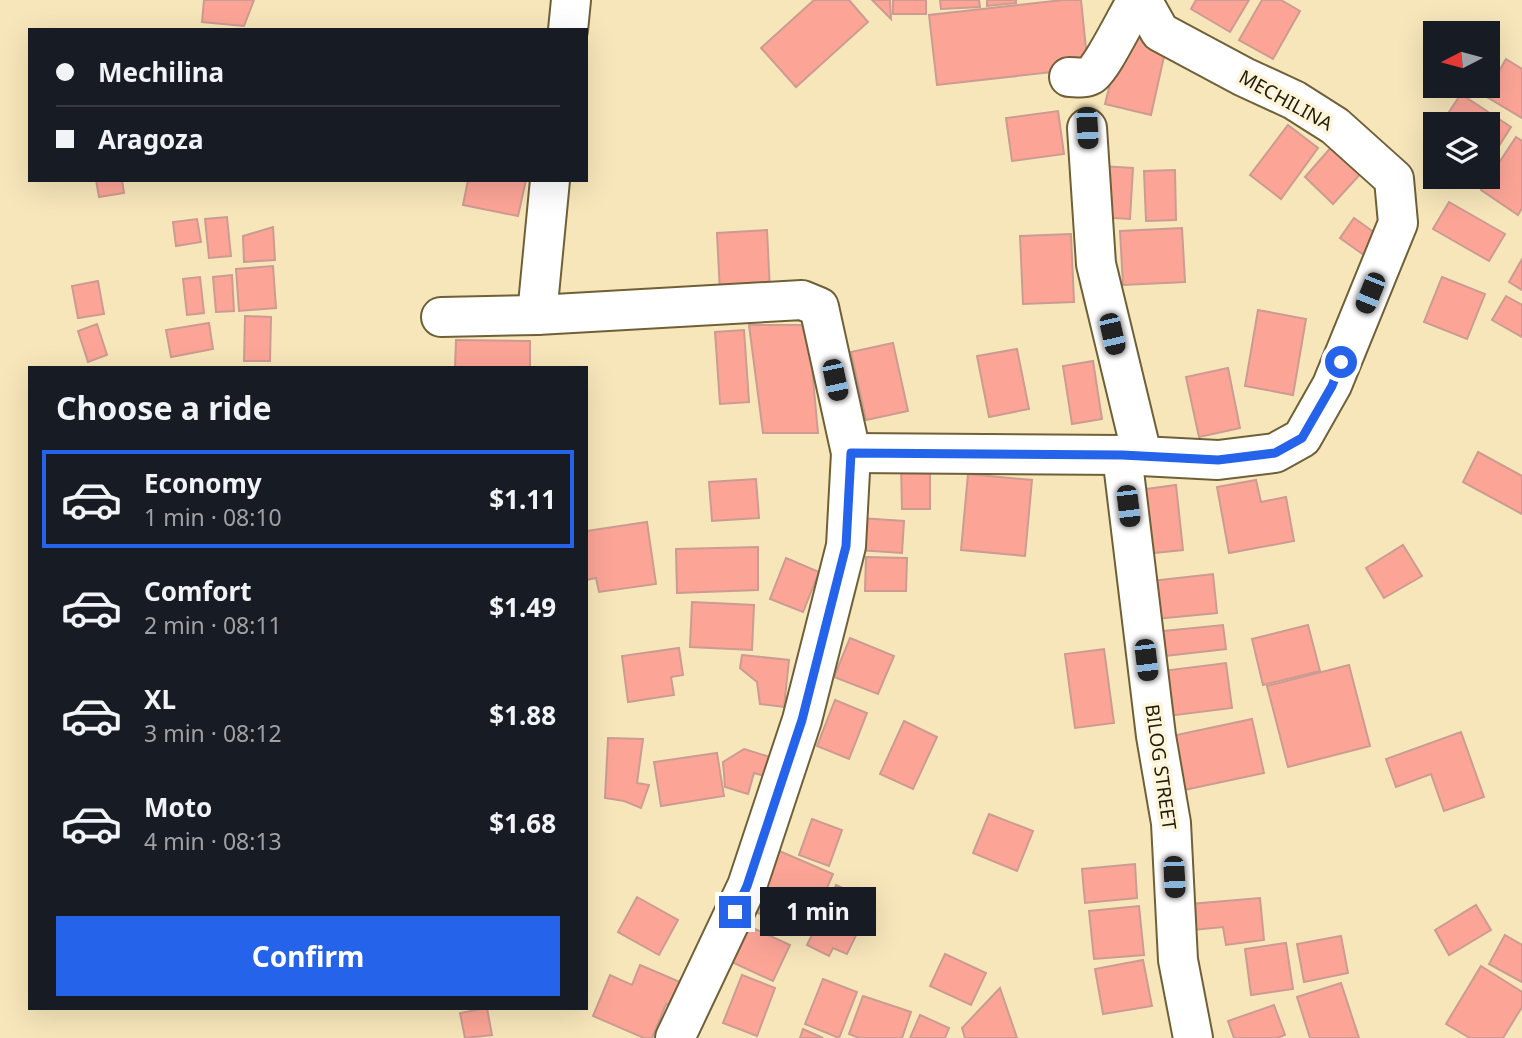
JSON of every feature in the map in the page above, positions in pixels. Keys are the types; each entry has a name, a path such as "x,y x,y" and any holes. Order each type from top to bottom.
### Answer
{"street":[{"path":"568,28 571,0"},
{"path":"1069,77 1085,77 1100,68 1115,37 1140,0"},
{"name":"MECHILINA","path":"851,453 1132,455 1218,460 1275,453 1302,438 1332,386 1398,223 1394,179 1335,125 1294,100 1244,78 1160,32 1140,0"},
{"name":"BILOG STREET","path":"1087,128 1096,264 1132,455 1156,736 1171,823 1178,960 1192,1038"},
{"path":"537,315 550,182"},
{"path":"441,317 537,315 802,300 820,307 851,453 846,546 802,720 747,886 675,1038"}],"building":[{"path":"204,0 254,0 244,26 202,22"},
{"path":"814,0 849,0 868,22 796,87 761,48"},
{"path":"872,0 890,0 891,19"},
{"path":"893,0 926,0 926,14 893,14"},
{"path":"940,0 979,0 980,7 941,9"},
{"path":"987,0 1016,0 1016,3 987,6"},
{"path":"1081,0 1088,68 937,85 929,15"},
{"path":"1196,0 1249,0 1230,32 1191,9"},
{"path":"1262,0 1281,0 1300,11 1273,59 1239,40"},
{"path":"1123,32 1167,43 1151,115 1105,104"},
{"path":"1506,59 1522,69 1522,118 1488,98 1500,98 1500,70"},
{"path":"1458,98 1467,98 1488,112 1449,112"},
{"path":"1058,111 1064,154 1012,161 1006,118"},
{"path":"1500,120 1511,127 1500,144"},
{"path":"1288,125 1318,148 1281,199 1250,175"},
{"path":"1516,137 1522,141 1522,208 1518,215 1481,190 1500,189 1500,161"},
{"path":"1334,144 1363,171 1333,204 1305,177"},
{"path":"1100,166 1133,168 1130,219 1097,217"},
{"path":"1175,170 1176,220 1146,221 1144,171"},
{"path":"96,182 122,182 124,193 99,197"},
{"path":"468,182 526,182 518,216 463,205"},
{"path":"1449,202 1505,234 1489,261 1433,229"},
{"path":"227,217 231,256 209,258 205,219"},
{"path":"1354,218 1382,238 1368,258 1340,238"},
{"path":"197,219 201,242 176,246 173,222"},
{"path":"273,227 275,260 244,262 243,236"},
{"path":"1182,228 1185,282 1123,285 1120,231"},
{"path":"767,230 770,290 720,293 717,233"},
{"path":"1071,234 1074,302 1023,304 1020,236"},
{"path":"1522,259 1522,290 1509,282"},
{"path":"273,266 276,308 239,311 236,269"},
{"path":"232,275 234,311 216,312 213,277"},
{"path":"200,277 204,313 187,315 183,279"},
{"path":"1442,277 1485,294 1467,339 1424,322"},
{"path":"98,281 104,314 78,318 72,286"},
{"path":"1506,296 1522,305 1522,337 1492,320"},
{"path":"1258,310 1306,319 1293,395 1245,386"},
{"path":"245,316 271,317 270,361 244,361"},
{"path":"209,323 213,349 171,357 166,330"},
{"path":"97,324 107,355 88,362 78,331"},
{"path":"749,325 808,325 818,433 763,433"},
{"path":"744,330 749,402 720,404 715,332"},
{"path":"456,340 530,341 530,366 455,366"},
{"path":"893,343 908,411 866,420 851,352"},
{"path":"1017,349 1029,409 989,417 977,356"},
{"path":"1093,361 1102,419 1072,424 1063,366"},
{"path":"1228,368 1240,428 1199,437 1186,377"},
{"path":"1478,452 1522,476 1522,514 1463,482"},
{"path":"901,466 930,466 930,509 902,509"},
{"path":"968,474 1032,480 1025,556 961,550"},
{"path":"756,479 759,518 712,521 709,482"},
{"path":"1256,480 1261,502 1286,497 1294,541 1229,553 1217,487"},
{"path":"1176,485 1183,550 1145,554 1138,490"},
{"path":"860,518 904,521 902,553 858,550"},
{"path":"647,522 656,584 599,592 596,578 588,580 588,531"},
{"path":"1403,545 1422,576 1384,598 1366,568"},
{"path":"758,547 758,590 677,593 676,549"},
{"path":"866,557 907,558 906,591 865,591"},
{"path":"786,558 819,572 803,612 770,599"},
{"path":"1213,574 1217,613 1156,619 1152,581"},
{"path":"692,602 754,605 752,650 690,647"},
{"path":"1223,625 1226,649 1157,657 1154,632"},
{"path":"1308,625 1320,671 1263,685 1252,639"},
{"path":"850,638 894,656 878,694 834,677"},
{"path":"679,648 683,675 671,677 674,695 628,702 622,656"},
{"path":"1104,649 1114,723 1075,728 1065,654"},
{"path":"742,655 789,660 784,707 760,704 757,682 740,668"},
{"path":"1226,663 1232,708 1168,716 1162,671"},
{"path":"1349,665 1370,746 1288,767 1267,686"},
{"path":"835,700 867,713 849,759 817,746"},
{"path":"1252,719 1264,773 1184,790 1172,736"},
{"path":"904,721 937,737 913,789 880,774"},
{"path":"1461,732 1484,797 1444,811 1431,774 1396,787 1386,759"},
{"path":"608,738 643,739 637,783 649,785 641,808 624,801 605,798"},
{"path":"744,749 773,758 768,777 754,773 748,794 725,787 723,762"},
{"path":"717,753 724,796 661,806 654,762"},
{"path":"989,814 1033,831 1017,871 973,853"},
{"path":"812,819 842,830 829,866 799,855"},
{"path":"777,850 833,874 807,934 751,910"},
{"path":"1135,864 1137,898 1085,903 1082,869"},
{"path":"836,885 872,902 847,954 833,948 829,956 807,945"},
{"path":"637,897 678,920 659,955 618,932"},
{"path":"1260,898 1264,940 1226,945 1223,927 1193,930 1190,904"},
{"path":"1476,905 1491,930 1449,955 1435,930"},
{"path":"1139,906 1144,955 1094,959 1089,911"},
{"path":"740,922 790,945 773,981 723,958"},
{"path":"1505,935 1522,945 1522,982 1489,964"},
{"path":"1341,936 1348,973 1304,982 1297,944"},
{"path":"1286,943 1293,989 1251,995 1245,949"},
{"path":"945,954 986,973 971,1005 930,986"},
{"path":"1143,960 1152,1006 1103,1014 1095,969"},
{"path":"640,965 680,982 670,1006 666,1004 652,1038 644,1038 593,1016 610,975 632,985"},
{"path":"1481,966 1522,992 1522,1007 1503,1038 1470,1038 1446,1024"},
{"path":"742,975 775,988 757,1036 723,1023"},
{"path":"823,979 857,992 839,1038 805,1024"},
{"path":"1341,983 1359,1038 1310,1038 1297,997"},
{"path":"1000,988 1017,1038 965,1038 962,1028"},
{"path":"863,996 911,1012 902,1038 859,1038 849,1034"},
{"path":"1274,1005 1285,1035 1277,1038 1234,1038 1228,1021"},
{"path":"487,1010 492,1035 465,1038 460,1013"},
{"path":"920,1015 949,1028 945,1038 910,1038"},
{"path":"803,1029 823,1038 800,1038"}],"route":[{"path":"735,912 747,886 802,720 846,546 851,453 1122,455 1218,460 1275,453 1302,438 1332,386 1341,362"}]}
